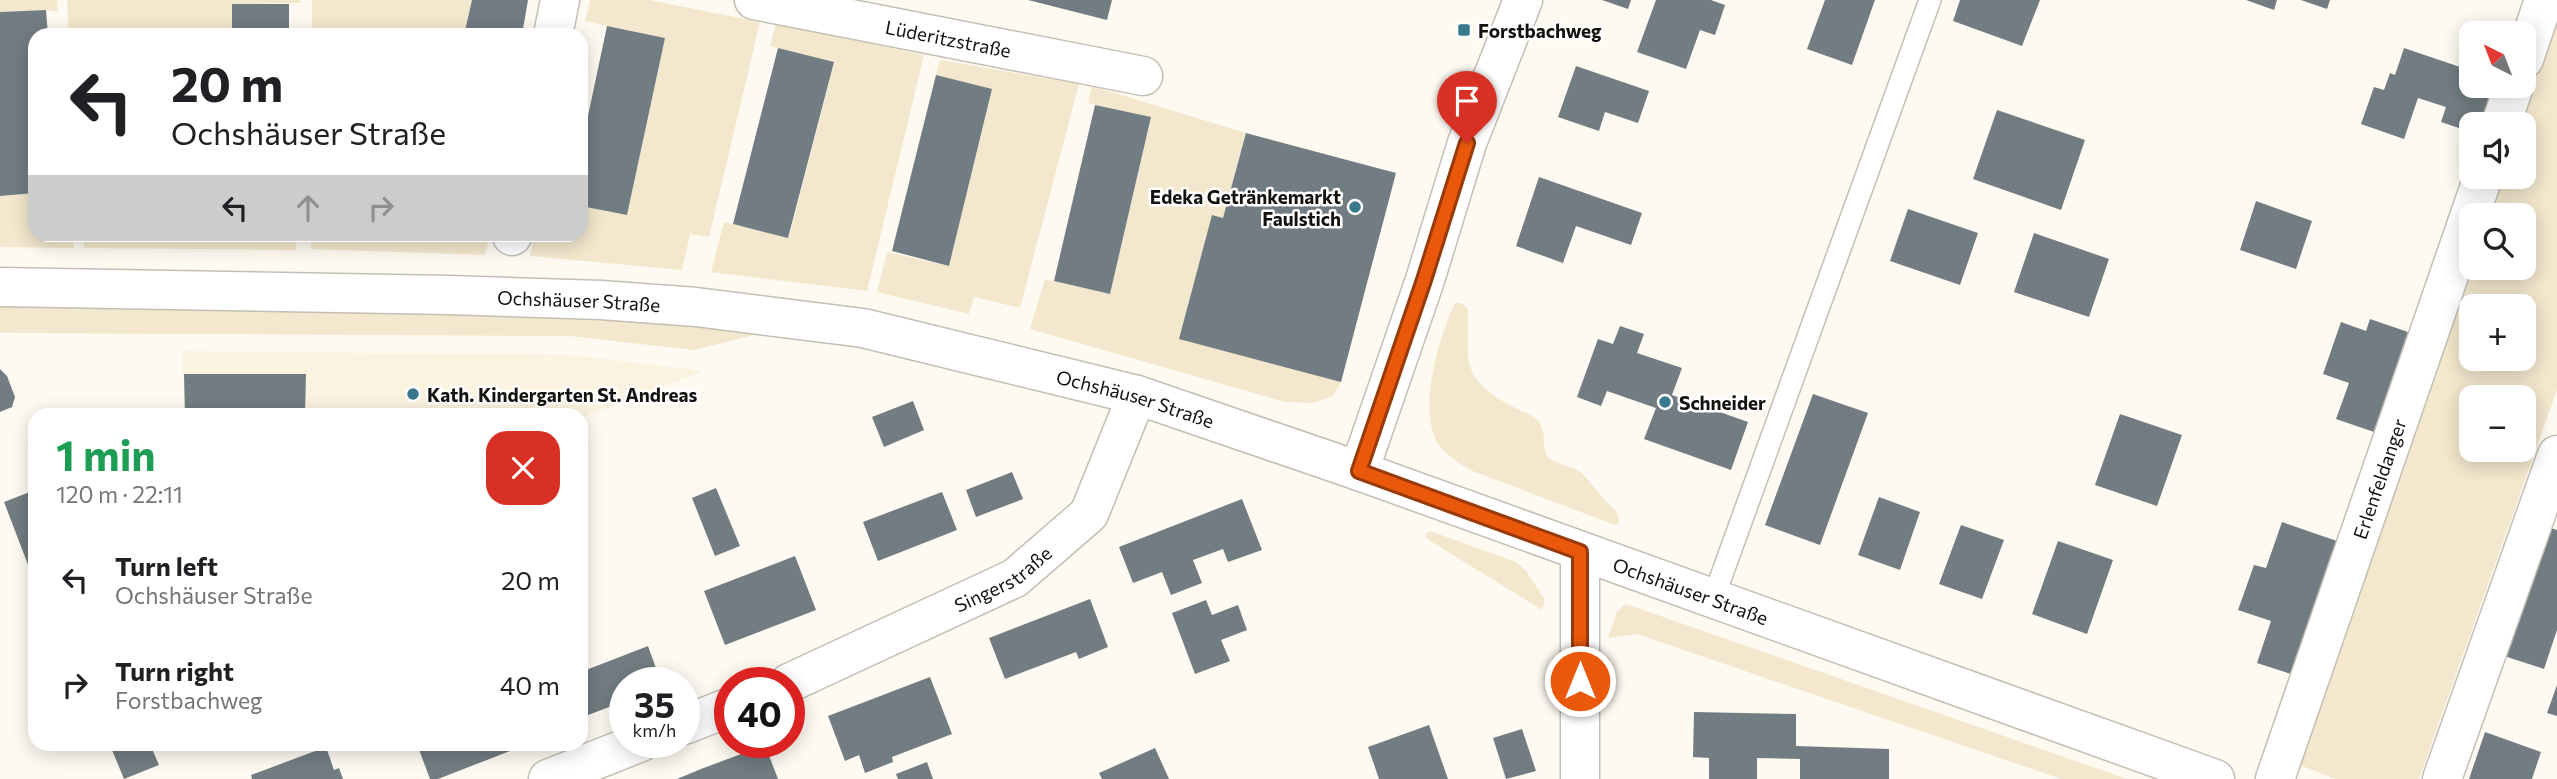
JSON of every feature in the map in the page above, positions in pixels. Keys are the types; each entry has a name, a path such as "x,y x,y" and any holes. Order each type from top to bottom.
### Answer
{"street":[{"path":"554,28 560,0"},
{"name":"Lüderitzstraße","path":"754,0 1143,76"},
{"path":"1359,471 1467,143 1524,0"},
{"path":"2536,24 2544,0"},
{"name":"Erlenfeldanger","path":"2275,779 2479,189"},
{"name":"Ochshäuser Straße","path":"0,287 449,295 696,307 863,328 1137,395 1359,471 2215,779"},
{"name":"Singerstraße","path":"805,676 1015,578 1088,514 1137,395"},
{"path":"2442,779 2557,455"},
{"path":"1580,552 1580,779"},
{"path":"548,779 609,755"}],"lane":[{"path":"1713,600 1930,0"}],"shaded area":[{"path":"0,0 57,0 58,12 0,12"},
{"path":"67,0 300,0 301,3 232,4 232,28 69,28"},
{"path":"312,0 472,0 466,28 312,28"},
{"path":"590,0 649,0 760,22 709,237 690,234 682,270 530,256 533,242 588,242 588,207 627,215 665,38 585,21"},
{"path":"2557,14 2557,390 2536,449 2536,385 2459,385 2459,462 2531,462 2419,779 2336,779 2297,764 2459,302 2459,371 2536,371 2536,294 2462,294 2467,280 2536,280 2536,203 2491,203 2497,189 2536,189 2536,112 2523,112 2528,98 2536,98 2536,75"},
{"path":"776,24 924,55 867,291 711,272 724,222 789,238 834,63 770,46"},
{"path":"940,60 1079,84 1020,308 974,297 969,314 877,292 887,252 949,266 992,90 936,75"},
{"path":"1092,86 1246,133 1223,218 1212,215 1341,382 1333,396 1313,403 1285,402 1030,329 1045,279 1110,294 1151,118 1088,103"},
{"path":"28,194 28,242 74,242 74,248 0,247 0,196"},
{"path":"84,242 296,242 296,250 84,248"},
{"path":"311,242 488,242 485,255 311,249"},
{"path":"1455,303 1461,303 1468,309 1469,362 1479,382 1504,402 1537,420 1542,429 1547,455 1585,477 1617,511 1619,522 1615,525 1470,470 1437,442 1432,428 1430,392 1437,353"},
{"path":"0,304 577,317 755,332 754,335 694,350 569,336 0,333"},
{"name":"Kath. Kindergarten St. Andreas","path":"182,351 571,355 703,371 588,415 588,408 185,408"},
{"path":"1430,531 1516,562 1527,572 1545,600 1542,610 1427,539 1426,534"},
{"path":"1626,604 2127,779 2061,779 1637,634 1608,638 1617,611"}],"building":[{"path":"472,0 528,0 523,28 466,28"},
{"path":"1028,0 1112,0 1107,20"},
{"path":"1602,0 1631,0 1628,9"},
{"path":"1656,0 1711,0 1725,5 1715,35 1700,30 1686,69 1637,52"},
{"path":"1825,0 1875,0 1852,65 1807,49"},
{"path":"1960,0 2040,0 2022,46 1953,21"},
{"path":"2246,0 2277,0 2274,10"},
{"path":"2301,0 2330,0 2327,9"},
{"path":"232,4 289,4 289,28 232,28"},
{"path":"46,10 47,28 28,28 28,194 0,196 0,12"},
{"path":"607,26 665,38 627,215 588,207 588,116"},
{"path":"778,48 834,62 788,238 733,224"},
{"path":"2404,48 2459,67 2459,98 2491,98 2486,112 2459,112 2459,128 2441,122 2446,107 2418,98 2404,139 2361,124 2374,87 2384,90 2390,73 2395,75"},
{"path":"1576,66 1649,91 1638,123 1605,112 1599,131 1558,117"},
{"path":"936,75 992,89 949,266 892,251"},
{"path":"1095,105 1151,117 1110,294 1054,281"},
{"path":"1997,110 2085,140 2061,210 1973,179"},
{"name":"Edeka Getränkemarkt Faulstich","path":"1246,133 1396,173 1341,382 1179,339 1212,215 1223,218"},
{"path":"1539,177 1642,213 1631,245 1576,226 1563,263 1516,246"},
{"path":"2256,201 2312,221 2296,269 2240,250"},
{"path":"1908,209 1978,233 1960,285 1890,261"},
{"path":"2034,233 2109,259 2089,317 2014,292"},
{"path":"2370,319 2408,332 2374,432 2336,419 2349,383 2323,374 2341,322 2366,331"},
{"name":"Schneider","path":"1620,326 1644,334 1637,353 1682,368 1672,395 1748,422 1731,470 1644,439 1656,408 1607,391 1601,406 1577,397 1598,339 1613,344"},
{"path":"0,369 7,376 15,397 12,407 0,412"},
{"path":"184,374 306,374 305,408 185,408"},
{"path":"1813,394 1868,413 1820,545 1765,525"},
{"path":"913,401 924,430 884,447 872,417"},
{"path":"2120,414 2182,435 2157,506 2095,485"},
{"path":"1012,472 1023,499 976,517 966,490"},
{"path":"716,488 740,546 715,556 692,498"},
{"path":"942,492 957,530 878,561 863,522"},
{"path":"28,493 28,565 4,502"},
{"path":"1879,497 1920,512 1900,570 1858,555"},
{"path":"1242,499 1262,550 1228,562 1223,549 1193,560 1202,583 1171,595 1162,572 1133,583 1119,547"},
{"path":"2282,522 2337,541 2291,674 2257,663 2271,621 2238,610 2254,565 2266,568"},
{"path":"1961,525 2004,540 1982,599 1939,584"},
{"path":"2548,527 2557,530 2557,630 2544,669 2504,656"},
{"path":"2058,541 2113,560 2087,634 2032,614"},
{"path":"795,556 816,610 725,645 704,591"},
{"path":"1090,599 1108,647 1079,659 1076,652 1005,679 989,638"},
{"path":"1206,600 1212,615 1238,605 1247,630 1221,640 1230,661 1195,674 1172,613"},
{"path":"648,646 656,667 609,667 609,707 588,715 588,669"},
{"path":"930,677 952,734 892,757 893,762 865,773 859,755 845,761 828,716"},
{"path":"2557,685 2557,716 2547,713"},
{"path":"1694,712 1796,714 1796,746 1889,749 1889,779 1800,779 1800,759 1757,758 1757,779 1709,779 1709,758 1693,757"},
{"path":"1429,725 1448,779 1379,779 1368,747"},
{"path":"1522,729 1536,771 1506,779 1493,738"},
{"path":"2485,732 2541,752 2532,779 2469,779"},
{"path":"1155,748 1169,779 1102,779 1099,773"},
{"path":"112,751 153,751 159,765 124,779"},
{"path":"315,751 327,751 334,770 339,768 343,779 252,779 251,775"},
{"path":"420,751 510,751 438,779 430,779"},
{"path":"730,758 770,758 778,779 677,779"},
{"path":"927,762 933,779 898,779 896,774"}],"place":[{"name":"Forstbachweg","path":"1464,30"},
{"name":"Edeka Getränkemarkt Faulstich","path":"1355,207"},
{"name":"Kath. Kindergarten St. Andreas","path":"413,394"},
{"name":"Schneider","path":"1665,402"}],"route":[{"path":"1467,143 1359,471 1580,552 1580,681"}]}
